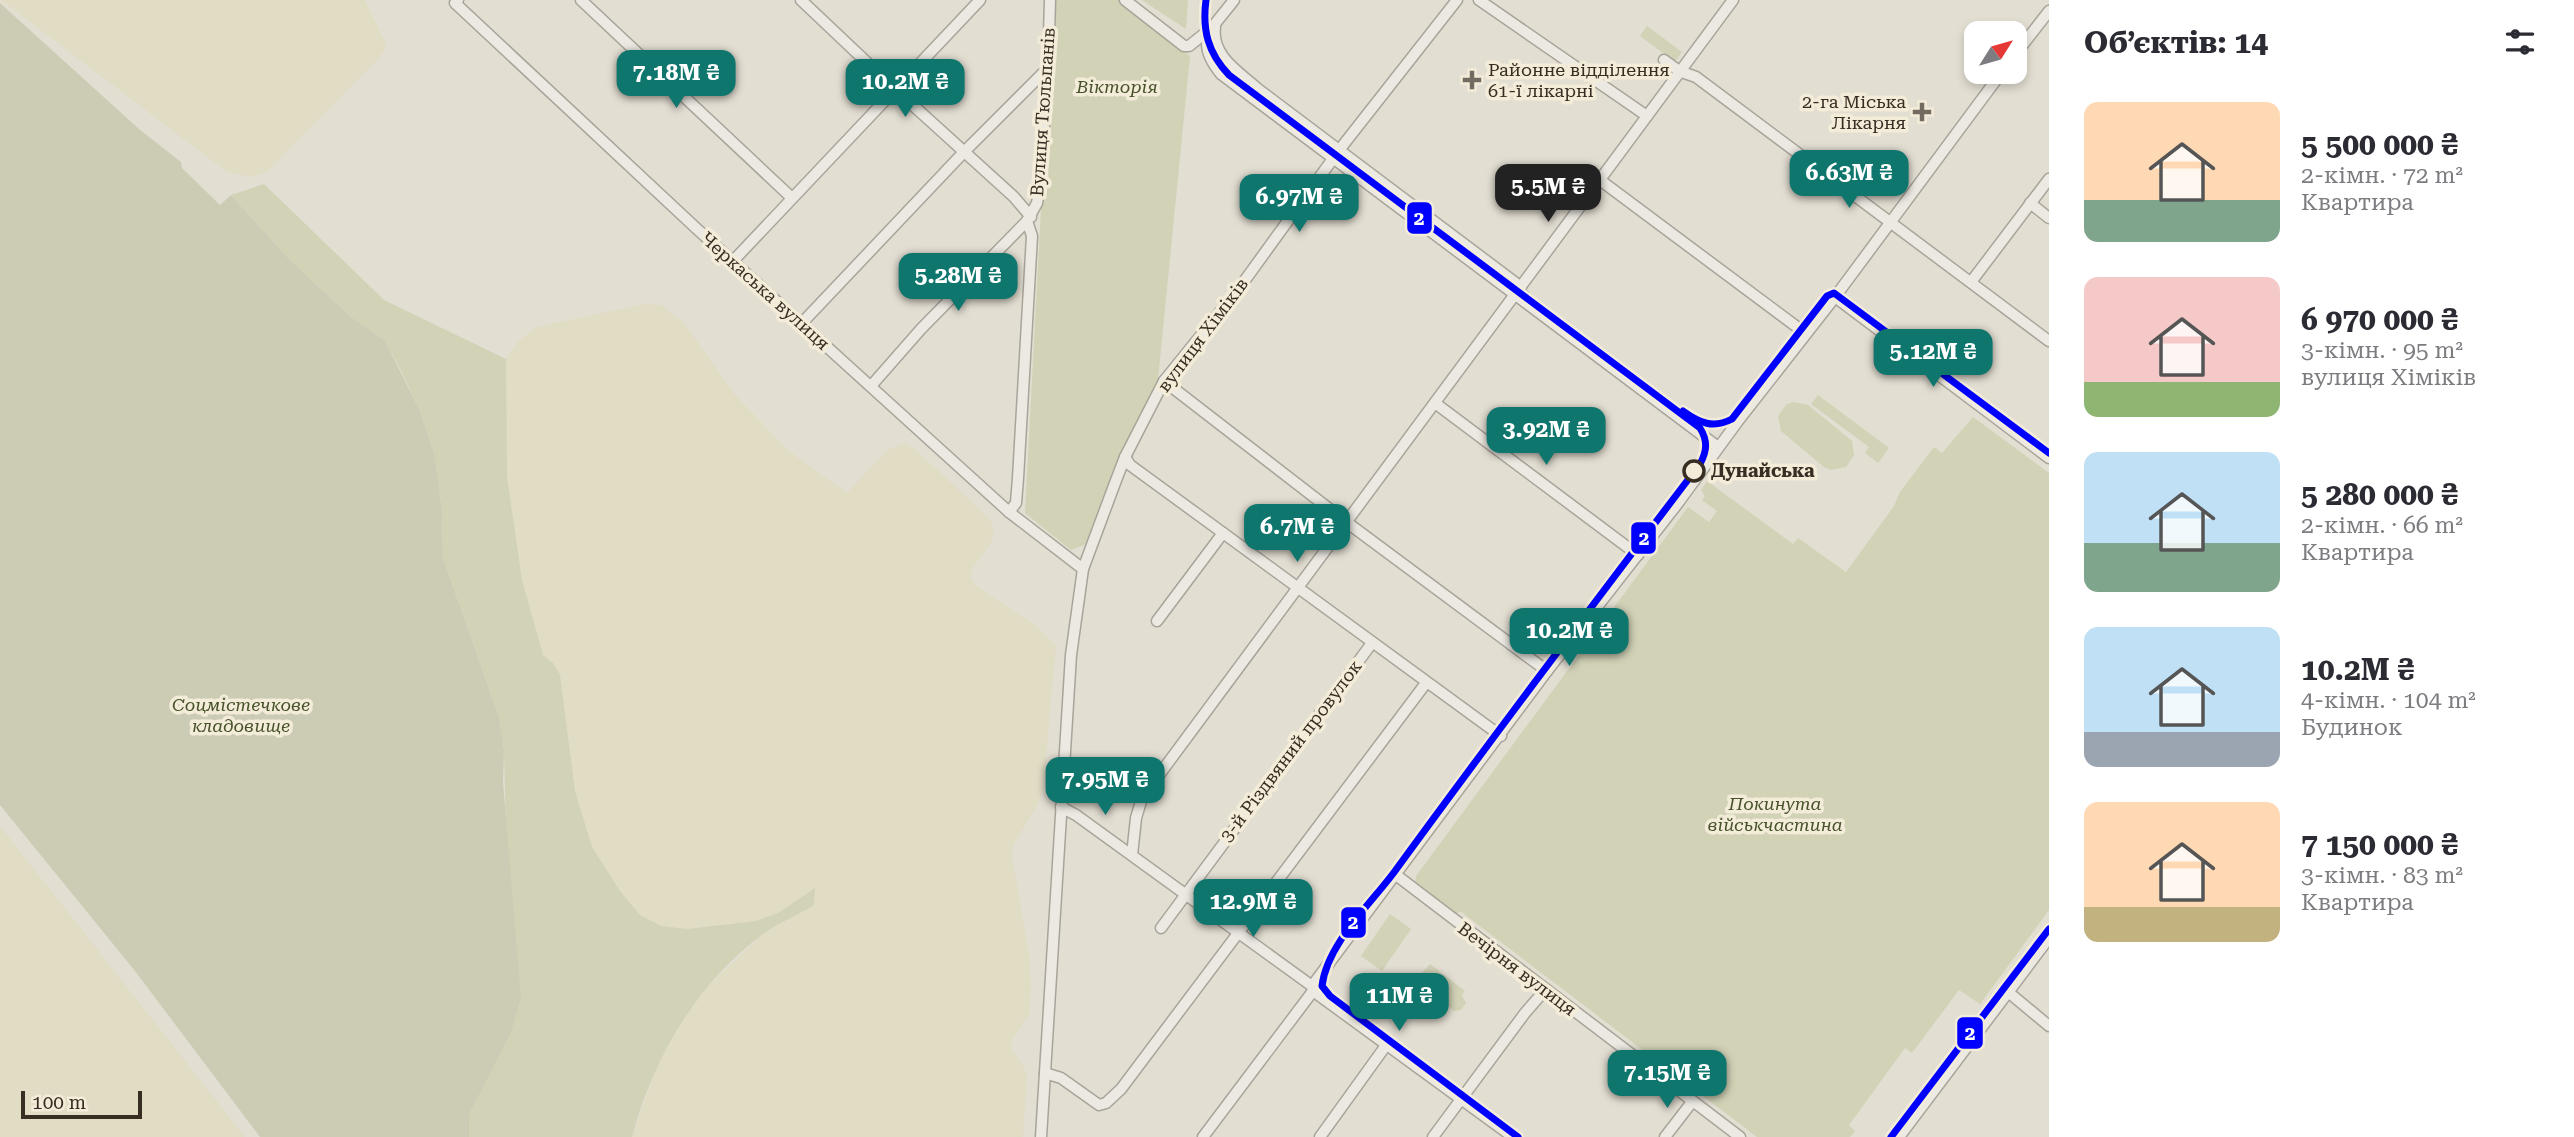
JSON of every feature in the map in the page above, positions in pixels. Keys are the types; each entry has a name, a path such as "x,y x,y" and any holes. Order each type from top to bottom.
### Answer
{"street":[{"path":"581,0 792,198"},
{"path":"801,0 1014,197 1029,219 922,328 871,386"},
{"path":"733,261 980,0"},
{"name":"Вулиця Тюльпанів","path":"1009,512 1016,503 1031,236 1029,219 1039,192 1050,0"},
{"path":"1125,0 1184,46 1189,46 1215,25"},
{"path":"1234,0 1206,41 1205,51 1221,74 1519,290"},
{"name":"вулиця Хіміків","path":"1041,1137 1070,655 1083,569 1125,457 1164,381 1240,287 1340,149 1457,0"},
{"path":"1479,0 1647,116"},
{"path":"1132,855 1136,818 1142,798 1734,0"},
{"name":"Черкаська вулиця","path":"456,2 801,324 1009,512 1083,569"},
{"path":"2027,39 2049,11"},
{"path":"1215,25 1213,38 1225,61 1258,89 1340,149 1519,290 1525,302 1718,447"},
{"path":"1664,60 1679,71 1696,77 2049,341"},
{"path":"801,324 964,152 1048,68"},
{"path":"1203,1137 1547,671 1835,297 1889,220 1993,84"},
{"path":"1971,282 2049,178"},
{"path":"1600,180 1805,333"},
{"path":"2030,203 2049,218"},
{"path":"1835,297 2049,458"},
{"path":"1164,381 1345,521 1547,671"},
{"path":"1435,404 1638,555"},
{"path":"1125,457 1130,465 1501,736"},
{"path":"1157,621 1223,533"},
{"name":"3-й Різдвяний провулок","path":"1161,928 1372,643"},
{"path":"1045,1073 1061,1078 1099,1105 1106,1103 1121,1089 1426,683"},
{"path":"1061,807 1132,855 1513,1137"},
{"name":"Вечірня вулиця","path":"1396,875 1740,1137"},
{"path":"1899,1137 2049,938"},
{"path":"1433,1137 1545,990"},
{"path":"2007,991 2049,1026"},
{"path":"1320,1137 1387,1044"},
{"path":"1665,1137 1692,1102"}],"shaded area":[{"path":"1,0 365,0 387,46 380,57 267,172 252,177 227,172"},
{"path":"644,304 661,305 684,323 736,396 789,451 847,493 887,450 904,443 916,450 990,519 994,529 991,543 972,569 971,578 975,585 1036,626 1056,646 1043,790 1038,804 1014,844 1012,856 1029,955 1031,988 1029,1015 1012,1040 1011,1048 1027,1076 1023,1137 632,1137 657,1065 684,1017 710,984 764,933 814,905 814,889 778,913 756,921 687,929 661,927 640,915 620,891 592,847 575,791 560,675 554,664 543,655 522,580 507,477 506,359 519,340 537,327"},
{"path":"0,826 245,1137 0,1137"}],"green space":[{"name":"Вікторія","path":"1055,0 1121,0 1190,56 1158,380 1131,432 1089,543 1071,550 1025,513 1049,57"},
{"path":"1142,0 1188,0 1186,29"},
{"name":"Соцмістечкове кладовище","path":"0,3 139,129 181,162 182,168 220,205 231,195 289,259 350,316 385,341 420,411 435,456 442,511 443,558 499,717 504,750 503,782 521,997 511,1033 469,1115 469,1137 260,1137 135,971 0,805"},
{"path":"1647,26 1682,52 1675,62 1640,36"},
{"path":"264,184 384,300 506,359 507,477 522,580 543,655 554,664 560,675 575,791 592,847 620,891 640,915 661,926 687,929 756,921 778,913 815,888 814,905 763,934 717,976 698,999 665,1051 652,1079 632,1137 469,1137 469,1115 511,1033 504,750 499,717 443,558 442,511 435,456 420,411 385,341 350,316 289,259 231,195"},
{"path":"1818,395 1889,448 1878,463 1865,453 1869,447 1811,404"},
{"path":"1794,402 1808,405 1852,441 1854,455 1846,467 1831,470 1824,467 1781,431 1778,416 1787,404"},
{"name":"Покинута військчастина","path":"1973,417 2049,473 2049,910 1980,1004 1959,990 1912,1053 1905,1048 1849,1125 1855,1131 1850,1137 1757,1137 1460,911 1455,917 1415,885 1416,876 1688,507 1709,522 1717,511 1702,500 1705,496 1701,490 1707,481 1793,544 1798,538 1846,572 1934,447 1942,453"},
{"path":"1390,914 1411,929 1382,971 1361,956"},
{"path":"1430,964 1465,991 1462,995 1466,1003 1461,1010 1454,1011 1418,985 1418,977"}],"transit line":[{"name":"2","path":"1206,0 1205,21 1211,50 1229,75 1700,428 1704,437 1705,450 1700,464 1395,871 1351,925 1326,970 1322,986 1330,996 1518,1137"},
{"name":"2","path":"1683,411 1695,419 1713,424 1732,419 1827,296 1834,293 2049,453"},
{"name":"2","path":"1891,1137 2049,929"}],"place":[{"name":"Районне відділення 61-ї лікарні","path":"1472,80"},
{"name":"2-га Міська Лікарня","path":"1922,112"},
{"name":"Дунайська","path":"1694,471"}]}
